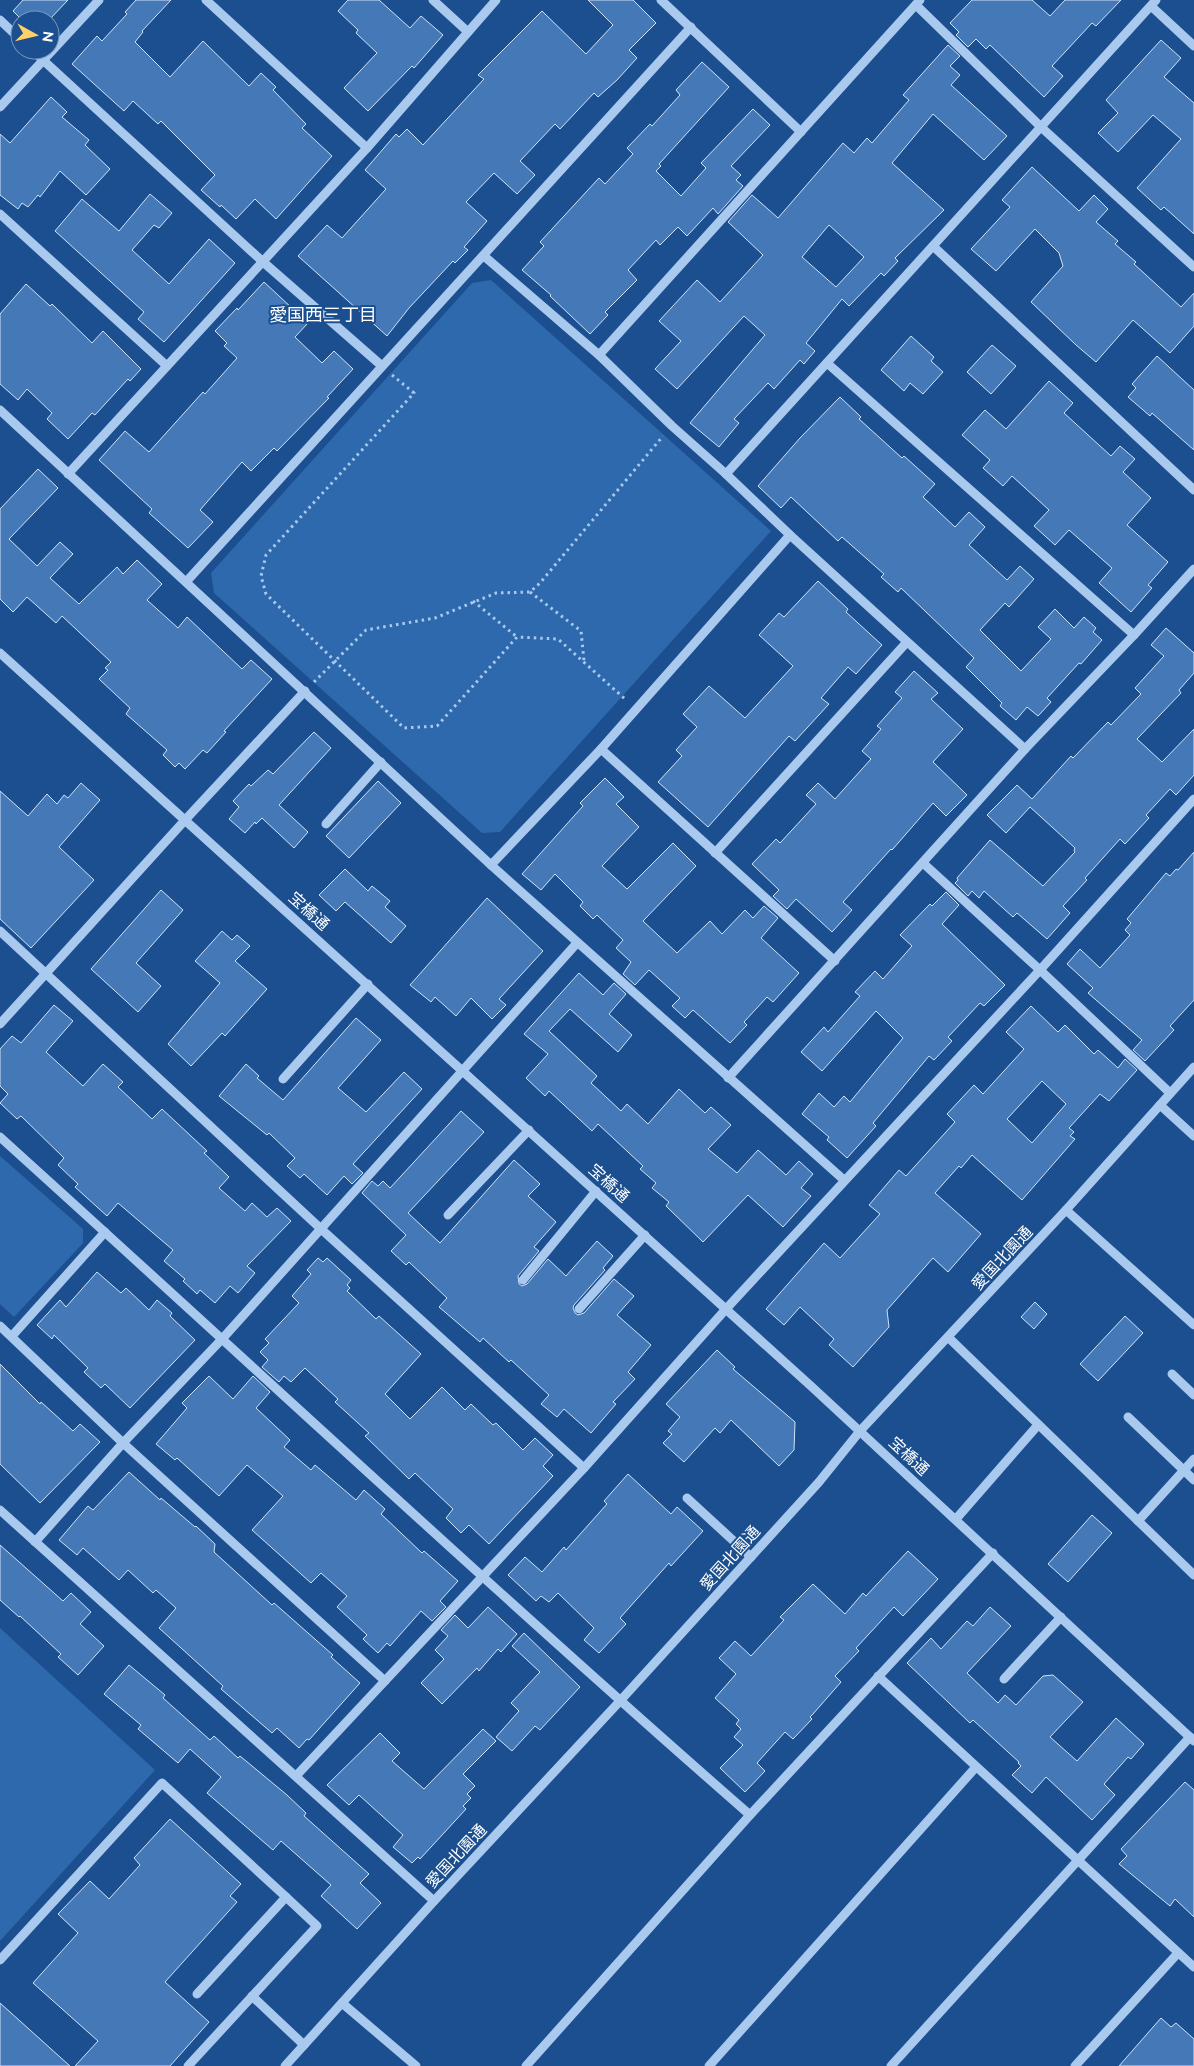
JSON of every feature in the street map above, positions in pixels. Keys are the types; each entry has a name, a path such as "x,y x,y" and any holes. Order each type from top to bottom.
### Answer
{"street":[{"path":"60,42 99,0"},
{"path":"206,0 367,148"},
{"path":"433,0 468,32"},
{"path":"68,474 367,148 496,0"},
{"path":"661,0 801,132"},
{"path":"599,355 918,3 1041,127 1194,267"},
{"path":"726,474 1154,3 1194,46"},
{"path":"0,20 10,30"},
{"path":"186,582 691,27"},
{"path":"0,107 43,60 262,261 382,366"},
{"path":"0,214 167,366"},
{"path":"933,246 1194,490"},
{"path":"484,256 599,355 672,426 1025,749"},
{"path":"827,362 1134,635"},
{"path":"0,410 491,865 844,1180"},
{"path":"491,865 601,749 790,535"},
{"path":"728,1078 1025,749 1134,635 1194,568"},
{"path":"715,853 907,642"},
{"name":"宝橋通","path":"0,653 151,791 186,819 726,1309 993,1553 1192,1739"},
{"path":"0,1024 305,691"},
{"path":"601,749 835,961"},
{"path":"326,824 381,762"},
{"path":"296,1776 584,1468 726,1309 1040,970 1194,799"},
{"path":"924,863 1170,1093"},
{"path":"0,931 320,1228 584,1468"},
{"path":"35,1542 123,1443 223,1338 577,943"},
{"path":"283,1079 368,984"},
{"name":"愛国北園通","path":"285,2066 434,1901 620,1701 819,1482 860,1432 1066,1210 1194,1067"},
{"path":"1160,1105 1194,1136"},
{"path":"448,1215 529,1130"},
{"path":"0,1137 223,1338 481,1576 750,1815"},
{"path":"523,1280 596,1192"},
{"path":"1066,1210 1194,1325"},
{"path":"12,1336 106,1232"},
{"path":"579,1309 644,1235"},
{"path":"0,1326 123,1443 385,1681"},
{"path":"948,1338 1194,1575"},
{"path":"1172,1374 1194,1395"},
{"path":"1128,1416 1194,1480"},
{"path":"956,1519 1038,1425"},
{"path":"1138,1521 1194,1459"},
{"path":"687,1498 751,1557"},
{"path":"0,1510 434,1901"},
{"path":"526,2066 750,1815 993,1553"},
{"path":"1004,1679 1061,1617"},
{"path":"878,1676 1194,1967"},
{"path":"891,2066 1192,1739"},
{"path":"709,2066 976,1767"},
{"path":"0,1960 162,1783 316,1926 188,2066"},
{"path":"197,1994 286,1897"},
{"path":"1075,2066 1178,1953"},
{"path":"252,1996 304,2045"},
{"path":"342,2003 416,2066"}],"path":[{"path":"382,366 414,394 266,555 261,576 266,594 404,728 438,726 517,637"},
{"path":"530,592 672,426"},
{"path":"305,691 366,630 434,618 496,593 530,592 581,631 584,662"},
{"path":"473,602 517,637 558,639 636,710"}],"shaded area":[{"path":"491,280 771,531 500,832 482,833 214,593 211,573 472,283"},
{"path":"0,1156 83,1229 83,1243 14,1317 0,1304"},
{"path":"0,1628 155,1770 0,1941"}],"building":[{"path":"23,0 68,0 58,10 14,10"},
{"path":"136,0 171,0 142,31 135,42 170,77 203,41 249,86 261,73 276,87 273,90 306,124 302,128 332,156 276,219 255,199 236,219 221,205 220,207 201,190 215,175 161,121 158,124 133,101 124,111 72,64 97,36 102,41 127,14 125,12"},
{"path":"348,0 379,0 410,28 421,16 443,35 414,68 412,66 368,111 344,88 377,53 356,33 358,30 338,11"},
{"path":"588,0 633,0 656,23 629,50 637,58 598,97 594,93 560,129 555,124 520,161 535,175 517,194 494,173 466,202 487,221 464,247 468,250 455,263 453,261 409,308 387,336 298,256 327,225 342,238 386,189 365,170 396,134 399,137 407,129 423,145 484,79 478,75 542,11 586,54 613,25"},
{"path":"972,0 1032,0 1050,16 1065,0 1121,0 1096,26 1092,23 1052,66 1063,76 1044,97 990,45 986,49 976,39 968,47 956,35 959,32 950,23"},
{"path":"1161,40 1181,58 1164,77 1194,103 1194,234 1164,207 1161,210 1137,188 1181,139 1153,115 1118,152 1098,133 1118,113 1106,100"},
{"path":"948,45 960,56 950,66 960,75 951,85 1007,136 984,160 933,114 892,163 944,210 895,258 898,261 884,276 881,273 849,306 842,299 806,343 815,351 804,364 800,360 774,389 768,383 734,419 739,423 719,447 690,423 765,335 744,316 677,389 655,369 681,341 659,321 697,280 720,302 763,255 728,222 752,195 778,218 843,143 854,153 867,138 872,143 909,100 903,95","holes":["829,225 864,257 836,287 802,257"]},
{"path":"702,62 729,87 659,164 661,166 656,171 681,196 706,168 701,163 753,109 770,125 731,166 741,175 736,180 743,186 718,214 713,208 687,236 678,227 660,245 656,240 628,270 637,280 605,312 608,315 590,334 551,295 522,270 544,246 540,242 599,178 605,184 633,154 627,148 650,124 652,126 680,95 676,90"},
{"path":"51,97 67,112 62,117 89,140 85,145 110,169 86,195 60,171 40,197 38,195 28,207 22,203 18,209 0,195 0,134 10,143"},
{"path":"1032,167 1079,211 1094,195 1108,209 1096,222 1118,241 1115,244 1136,262 1134,264 1181,307 1194,293 1194,326 1170,353 1133,320 1096,362 1076,345 1031,302 1063,266 1059,253 1035,229 996,271 971,249 1010,207 1002,200"},
{"path":"150,194 172,213 159,228 154,225 132,250 169,284 209,239 235,263 164,342 138,319 144,312 55,231 82,199 119,231"},
{"path":"264,282 308,323 295,337 322,363 334,351 353,369 327,397 329,398 277,451 274,448 251,471 242,462 200,510 213,522 188,548 149,513 152,509 99,460 125,431 149,452 203,392 205,394 237,358 224,346 227,343 215,331"},
{"path":"26,284 50,306 52,304 92,343 103,331 141,369 130,381 128,379 95,415 92,413 68,439 47,419 52,413 27,389 18,400 0,384 0,314"},
{"path":"911,336 934,357 931,361 943,372 923,394 910,383 904,391 881,370"},
{"path":"992,345 1016,366 991,394 967,372"},
{"path":"1157,356 1194,390 1194,450 1152,413 1150,416 1128,397 1136,388 1132,384"},
{"path":"1049,381 1073,403 1064,413 1111,456 1120,446 1135,459 1123,472 1151,498 1127,525 1168,562 1148,585 1152,588 1131,612 1099,583 1112,568 1069,530 1055,545 1034,526 1049,510 1012,476 1003,486 983,468 990,460 962,435 985,410 1006,429"},
{"path":"840,397 861,417 859,419 902,458 904,456 935,484 923,497 955,527 969,512 985,527 969,545 1007,580 1020,566 1034,579 1009,607 1005,603 980,630 1021,671 1051,639 1038,627 1055,609 1074,628 1084,617 1096,628 1093,632 1102,640 1047,698 1051,702 1038,716 1027,707 1016,720 1000,706 1002,703 966,667 974,658 901,588 898,592 881,577 884,574 842,537 838,541 791,497 781,508 758,486 800,438"},
{"path":"38,469 58,488 9,539 37,566 60,542 73,554 50,578 79,604 117,567 123,574 137,560 162,584 147,600 178,628 187,617 242,669 251,660 272,679 224,731 226,732 207,753 203,750 185,769 179,763 175,767 163,755 167,750 126,714 130,708 99,679 108,670 105,668 111,662 62,616 56,623 27,597 13,612 0,599 0,509"},
{"path":"818,581 848,609 846,612 882,645 856,674 848,667 821,698 829,704 795,741 789,736 708,827 658,782 682,756 676,750 697,727 683,714 709,686 745,718 793,666 759,635 779,613 784,617"},
{"path":"1166,628 1194,653 1194,673 1179,690 1181,693 1137,739 1162,762 1194,729 1194,775 1176,795 1170,789 1146,815 1149,818 1125,844 1120,839 1085,878 1087,880 1063,906 1070,913 1047,939 1017,913 1013,917 984,891 979,898 972,891 968,896 955,883 958,880 957,878 990,840 1043,886 1075,852 1075,848 1030,807 1006,833 987,815 1017,785 1032,799 1071,756 1073,758 1108,722 1111,725 1141,694 1135,688 1164,656 1151,645"},
{"path":"914,671 938,693 931,699 963,729 933,762 967,795 946,816 933,803 843,902 852,910 832,932 796,899 787,909 773,896 779,890 752,864 776,839 780,843 816,804 806,795 818,783 835,799 871,759 862,751 881,729 877,726 902,698 895,692"},
{"path":"314,732 331,748 279,805 308,832 294,848 262,818 256,824 255,822 245,833 229,819 239,807 233,801 249,784 251,786 268,770 273,774"},
{"path":"605,778 624,797 616,804 639,827 602,866 627,889 673,843 696,866 643,921 677,953 710,921 722,934 745,910 753,918 764,906 778,918 761,938 799,973 773,1002 767,997 744,1022 747,1025 730,1043 693,1010 685,1018 672,1006 680,998 649,970 635,985 623,974 631,962 616,948 623,940 597,915 593,919 580,906 583,902 555,874 541,890 522,874 583,806 580,803"},
{"path":"378,781 401,803 349,858 326,836"},
{"path":"81,783 100,800 59,847 94,880 31,948 0,919 0,791 28,816 47,794 57,804 64,795 68,798"},
{"path":"1194,852 1194,1000 1170,1026 1174,1030 1145,1061 1133,1050 1142,1040 1088,993 1093,988 1067,964 1080,949 1100,968 1130,935 1125,930 1131,923 1127,919 1166,873 1170,876 1176,869 1178,870"},
{"path":"345,869 368,891 372,886 390,901 385,907 406,926 391,943 345,902 336,911 319,895"},
{"path":"161,890 183,910 136,963 161,986 138,1012 91,969"},
{"path":"946,892 959,905 942,924 1005,985 984,1006 980,1003 948,1037 952,1041 934,1060 929,1056 873,1123 876,1126 847,1158 827,1140 829,1137 802,1114 819,1093 834,1107 844,1096 850,1102 903,1038 876,1011 822,1071 801,1052 824,1027 828,1032 860,996 855,992 875,971 883,979 912,946 900,935 930,904 932,906"},
{"path":"487,898 543,951 499,999 506,1005 492,1019 471,998 456,1016 435,997 431,1002 410,985"},
{"path":"222,931 232,940 237,935 250,946 235,961 267,989 225,1036 222,1033 191,1066 168,1044 220,983 195,961"},
{"path":"579,973 603,995 614,983 626,994 609,1014 632,1035 618,1052 570,1009 549,1031 597,1076 591,1083 621,1111 627,1104 648,1124 679,1089 705,1113 711,1107 731,1125 708,1149 737,1173 758,1150 786,1175 799,1161 813,1174 801,1188 811,1196 783,1227 748,1195 703,1242 666,1206 669,1202 652,1188 656,1183 640,1169 643,1166 598,1124 592,1131 549,1091 545,1096 526,1078 548,1054 524,1034"},
{"path":"54,1005 73,1021 46,1052 83,1086 103,1064 123,1082 118,1087 152,1119 162,1109 207,1151 204,1153 229,1177 219,1188 245,1211 252,1203 267,1217 277,1208 291,1221 247,1266 255,1273 238,1293 230,1286 215,1303 200,1290 197,1294 183,1281 185,1279 164,1261 173,1250 118,1203 107,1216 75,1187 78,1184 58,1165 64,1158 21,1116 17,1119 0,1103 8,1094 0,1086 0,1049 12,1036 21,1043"},
{"path":"1031,1006 1058,1032 1065,1025 1094,1054 1098,1050 1118,1068 1125,1059 1137,1070 1109,1101 1100,1094 1069,1128 1074,1132 1070,1136 1075,1139 1022,1200 972,1155 961,1168 959,1166 935,1193 981,1234 948,1272 933,1258 887,1310 889,1327 853,1367 829,1345 834,1339 800,1307 784,1325 766,1309 824,1243 840,1258 880,1214 869,1205 899,1170 906,1176 955,1122 947,1114 974,1085 983,1094 1024,1049 1006,1032","holes":["1042,1081 1066,1104 1032,1143 1007,1119"]},
{"path":"356,1018 381,1040 338,1088 366,1112 404,1072 422,1089 353,1164 363,1173 352,1184 344,1176 327,1195 304,1174 300,1178 287,1166 295,1158 269,1133 267,1135 219,1096 246,1064 259,1076 257,1078 283,1100"},
{"path":"461,1111 484,1132 408,1213 440,1243 514,1160 540,1184 528,1196 556,1222 534,1247 539,1251 518,1276 519,1284 522,1286 527,1284 548,1259 566,1276 597,1241 613,1256 603,1268 605,1270 574,1305 575,1313 578,1315 584,1313 614,1279 634,1296 617,1315 651,1345 628,1372 635,1379 613,1402 616,1404 591,1433 564,1409 557,1417 541,1404 549,1395 511,1360 509,1362 483,1338 480,1342 439,1307 447,1298 409,1262 406,1265 391,1251 406,1235 362,1193 372,1181 378,1186 383,1181 390,1188"},
{"path":"318,1258 323,1262 327,1258 351,1280 347,1285 350,1288 347,1291 376,1319 379,1316 421,1354 385,1394 410,1419 442,1387 465,1410 471,1404 493,1425 496,1423 523,1450 535,1438 553,1455 543,1466 553,1476 489,1544 469,1525 461,1533 446,1518 453,1509 415,1473 409,1479 365,1436 369,1433 335,1402 338,1399 305,1368 291,1382 284,1376 279,1382 262,1367 268,1360 260,1352 269,1343 265,1339 299,1303 292,1296 311,1274 307,1270"},
{"path":"97,1272 121,1293 126,1288 149,1310 157,1300 172,1313 170,1316 195,1340 130,1408 105,1384 101,1388 84,1372 88,1368 54,1335 52,1339 37,1325 60,1300 66,1307"},
{"path":"1035,1302 1047,1314 1034,1329 1021,1317"},
{"path":"1125,1316 1143,1333 1098,1381 1080,1364"},
{"path":"717,1350 735,1367 733,1369 795,1422 794,1450 779,1466 731,1420 720,1433 715,1428 684,1462 663,1443 672,1434 668,1431 680,1417 666,1404"},
{"path":"0,1364 40,1404 41,1402 73,1431 80,1424 100,1442 40,1503 0,1464"},
{"path":"209,1376 233,1399 253,1376 270,1392 256,1408 290,1440 284,1447 311,1470 315,1465 356,1500 364,1490 385,1509 381,1514 422,1553 424,1551 458,1581 440,1601 446,1607 432,1621 421,1611 390,1646 387,1643 378,1653 363,1639 367,1635 337,1607 347,1596 321,1573 311,1583 252,1530 283,1496 247,1465 219,1496 177,1458 175,1460 156,1444 187,1408 182,1403"},
{"path":"129,1472 160,1500 161,1498 196,1526 215,1544 214,1552 272,1605 274,1603 333,1655 331,1657 360,1683 309,1740 307,1739 299,1748 277,1728 272,1733 221,1689 223,1686 159,1628 176,1608 156,1590 153,1593 128,1570 119,1580 83,1548 77,1555 59,1540 88,1506 93,1510"},
{"path":"628,1474 671,1514 677,1507 703,1531 671,1566 669,1563 620,1618 626,1624 599,1653 584,1640 594,1628 558,1593 549,1602 541,1596 536,1601 508,1575 525,1557 542,1572 564,1547 566,1550 607,1504 604,1501"},
{"path":"1092,1515 1112,1533 1068,1582 1048,1564"},
{"path":"0,1545 63,1601 71,1593 91,1612 80,1624 104,1646 78,1675 58,1657 61,1654 0,1600"},
{"path":"908,1551 938,1579 903,1616 894,1607 856,1648 859,1651 835,1676 841,1682 810,1717 812,1719 793,1739 785,1732 757,1763 765,1771 745,1792 720,1768 743,1745 734,1737 741,1729 736,1724 739,1720 715,1698 736,1674 719,1658 735,1641 751,1656 784,1620 780,1617 813,1584 845,1614 863,1593 866,1596"},
{"path":"488,1607 517,1634 501,1652 498,1649 479,1671 477,1668 442,1704 421,1683 444,1659 435,1650 448,1636 441,1630 455,1615 468,1628"},
{"path":"990,1607 1011,1626 967,1673 998,1703 1005,1695 1016,1705 1043,1676 1053,1675 1083,1702 1050,1737 1077,1761 1116,1718 1144,1744 1131,1759 1128,1757 1104,1784 1115,1795 1092,1820 1046,1777 1032,1793 1012,1775 1021,1766 1019,1762 973,1720 970,1723 907,1663 931,1638 941,1649 967,1621 973,1626"},
{"path":"524,1633 580,1687 540,1730 535,1726 512,1751 496,1737 519,1711 511,1703 540,1672 512,1646"},
{"path":"129,1665 165,1695 163,1698 210,1740 214,1736 238,1758 240,1756 287,1795 306,1813 304,1816 369,1874 360,1883 381,1903 357,1929 321,1896 331,1885 281,1841 273,1850 207,1793 221,1777 190,1749 178,1763 138,1729 141,1725 104,1694"},
{"path":"483,1729 496,1741 463,1774 475,1786 467,1794 471,1798 463,1806 466,1809 420,1859 418,1857 412,1863 393,1847 403,1835 359,1795 349,1805 327,1785 380,1733 400,1753 392,1761 424,1789"},
{"path":"1185,1782 1194,1790 1194,1917 1175,1899 1170,1906 1119,1864 1127,1856 1121,1849"},
{"path":"170,1819 241,1884 230,1896 237,1902 165,1982 209,2022 170,2066 75,2066 98,2041 33,1983 78,1933 58,1914 90,1881 109,1899 140,1865 134,1858"},
{"path":"0,2003 70,2066 0,2066"},
{"path":"1161,2018 1171,2027 1176,2023 1194,2039 1194,2066 1119,2066"}],"district":[{"name":"愛国西三丁目","path":"323,314"}]}
